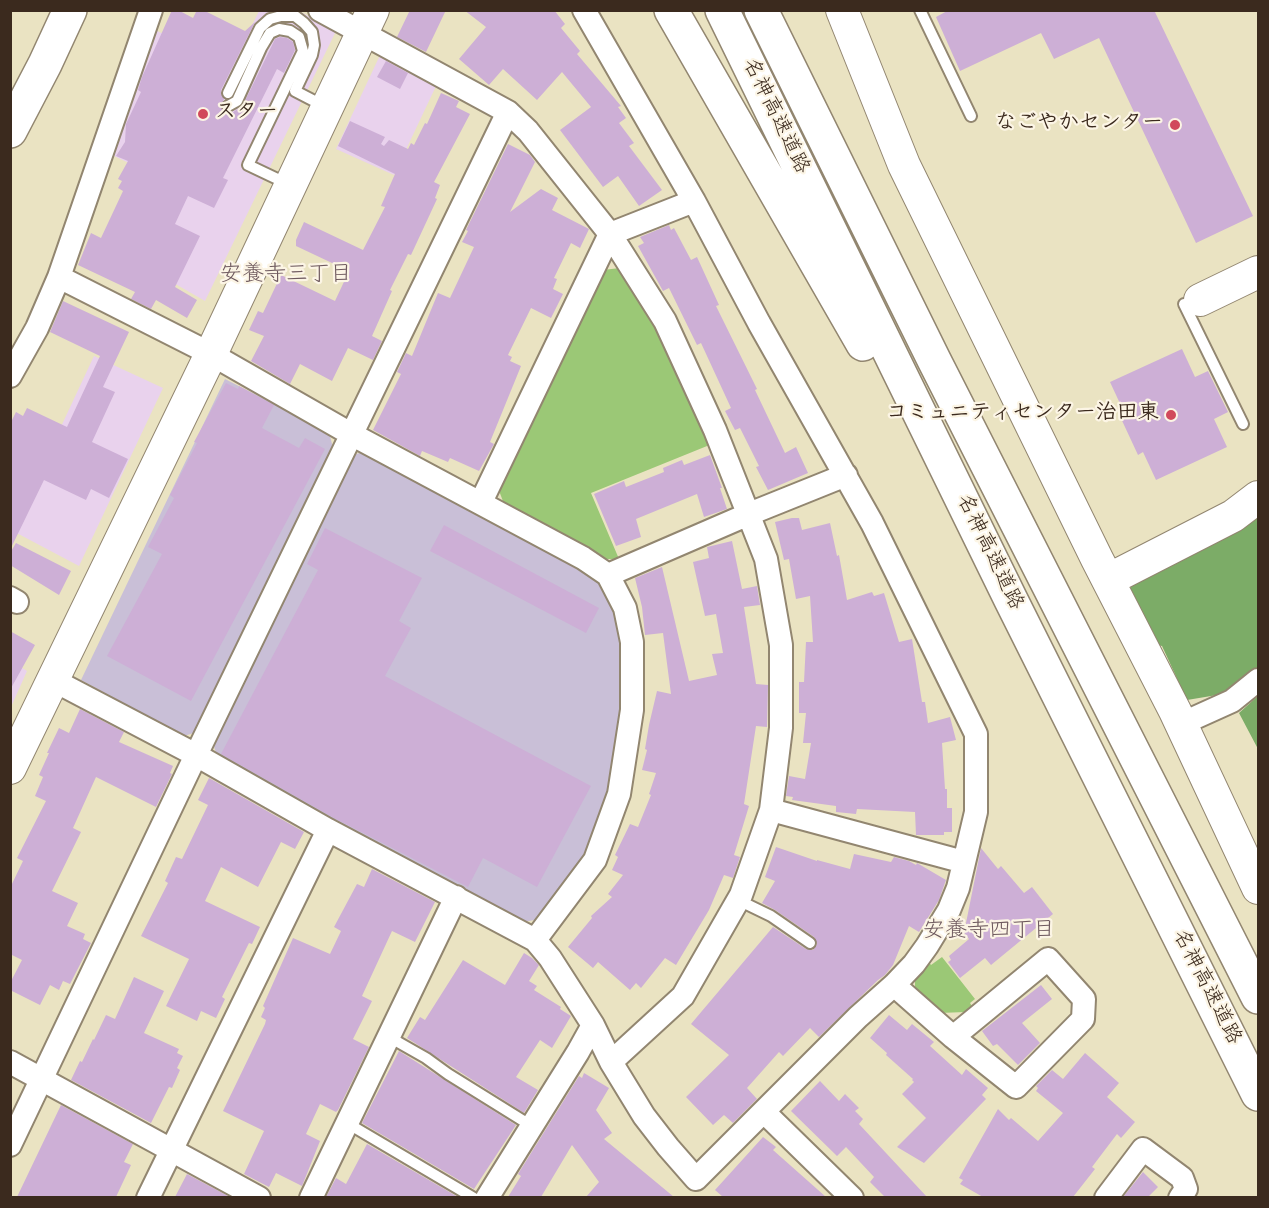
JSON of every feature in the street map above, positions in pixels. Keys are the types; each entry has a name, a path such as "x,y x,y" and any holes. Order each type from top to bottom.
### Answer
{"highway":[{"path":"10,131 70,10"},
{"path":"671,10 1011,600"},
{"name":"名神高速道路","path":"722,10 1011,600 1258,1094"},
{"name":"名神高速道路","path":"761,10 934,360 1258,997"}],"street":[{"path":"10,376 37,328 59,277 151,10"},
{"path":"320,10 368,22 508,112 528,131 610,234 665,321 715,430 766,559 781,645 781,728 771,810 738,900 682,996 611,1062"},
{"path":"53,680 196,755 328,830 535,940 550,958 592,1025 611,1062 644,1116 699,1188 764,1112 858,1017 894,985 927,946 949,910 958,888 976,812 976,734 872,523 759,323 694,201 584,10"},
{"path":"842,10 904,165 1181,724 1258,888"},
{"path":"10,768 211,354 368,22"},
{"path":"10,1145 196,755 508,112"},
{"path":"481,502 610,234 694,201"},
{"path":"1192,302 1258,272"},
{"path":"59,277 211,354 351,434 583,558 608,575 625,608 632,642 632,710 619,794 595,860 535,940"},
{"path":"608,575 846,475"},
{"path":"1108,580 1233,516 1258,497"},
{"path":"1181,724 1232,701 1258,680"},
{"path":"771,810 964,862"},
{"path":"148,1197 328,830"},
{"path":"311,1197 456,897"},
{"path":"894,985 954,1037 1016,1087 1083,1019 1084,999 1048,959 954,1037"},
{"path":"487,1197 579,1052 592,1025"},
{"path":"10,1062 259,1197"},
{"path":"764,1112 852,1197"},
{"path":"1106,1197 1143,1149 1182,1178 1186,1189 1180,1197"}],"lane":[{"path":"920,10 971,116"},
{"path":"228,93 260,28 270,19 295,16 312,32 314,45 312,56 295,91 327,107"},
{"path":"228,106 237,101 270,33 279,29 290,31 299,37 303,51 248,165 291,185"},
{"path":"1192,302 1243,423"},
{"path":"738,900 771,916 810,943"},
{"path":"389,1037 531,1125"},
{"path":"347,1123 474,1197"}],"shaded area":[{"path":"259,11 299,11 336,31 205,301 139,263 175,185 112,155 153,29 232,66"},
{"path":"381,53 437,84 394,175 336,149"},
{"path":"94,356 163,388 79,566 11,530"},
{"path":"225,379 329,432 333,448 197,732 184,736 81,680"},
{"path":"365,451 592,576 607,592 621,630 623,746 591,845 580,866 539,919 524,922 218,760 213,743 351,456"},
{"path":"11,661 27,671 11,707"}],"green space":[{"path":"620,268 648,312 686,384 712,444 591,493 619,559 602,559 504,504 498,488 603,270"},
{"path":"1258,512 1258,671 1229,693 1187,700 1162,646 1152,644 1128,593 1134,582"},
{"path":"1258,696 1258,749 1239,713"},
{"path":"942,957 975,999 970,1003 973,1008 966,1012 939,1013 915,988 915,979 929,962 931,965"}],"building":[{"path":"172,10 178,10 193,18 197,10 203,10 245,31 255,22 221,90 224,99 221,106 225,113 232,113 243,105 275,39 287,38 293,42 295,50 284,73 277,69 223,178 228,180 214,208 188,196 175,224 200,236 175,287 197,300 187,318 156,300 151,309 131,299 135,292 78,265 91,233 101,238 123,191 118,188 122,181 118,179 128,161 116,156 125,142 126,124 141,92 138,90 142,77"},
{"path":"410,10 446,10 426,52 397,37"},
{"path":"464,10 554,10 565,24 561,28 580,51 577,54 621,106 618,107 626,118 619,123 634,143 629,146 662,190 639,206 618,176 603,187 560,130 591,107 562,72 537,100 503,69 489,85 459,59 486,27"},
{"name":"なごやかセンター","path":"949,10 1154,10 1253,216 1196,243 1099,38 1054,59 1041,33 960,71 936,17"},
{"path":"386,61 408,73 400,89 377,77"},
{"path":"441,93 459,101 456,107 470,114 434,182 440,185 435,198 437,199 411,255 408,254 390,290 392,291 372,336 382,341 373,360 348,348 332,381 300,364 290,384 251,361 264,336 249,330 258,311 263,313 281,275 335,301 349,271 296,246 296,240 304,222 363,250 385,207 381,206 395,174 338,146 350,121 385,137 381,144 384,146 389,140 408,149 411,143 414,145 425,123 427,124"},
{"path":"508,144 530,155 535,162 510,212 541,189 558,198 552,210 589,229 580,248 571,243 554,278 557,279 553,289 563,294 551,318 531,308 508,355 512,357 510,361 521,366 490,442 494,444 479,471 450,458 448,462 422,451 420,456 373,430 401,374 397,372 406,353 412,356 438,293 450,298 474,247 462,242 468,231 466,230"},
{"path":"669,225 671,230 674,228 691,260 697,257 719,305 716,306 757,389 755,390 785,453 796,447 808,473 768,490 740,428 735,430 725,411 731,408 701,343 697,345 669,288 663,291 638,246 644,243 640,237"},
{"path":"63,301 129,332 103,387 115,392 92,442 128,459 109,498 91,489 86,500 44,480 10,550 10,424 16,412 23,416 27,408 67,427 100,356 50,332"},
{"name":"コミュニティセンター治田東","path":"1182,349 1195,377 1208,371 1228,412 1214,419 1227,447 1156,480 1143,452 1138,455 1118,412 1123,410 1110,382"},
{"path":"226,383 238,389 239,386 274,405 262,428 299,448 305,438 325,449 191,701 107,656 162,554 148,547 174,498 170,495 197,443 194,442"},
{"path":"710,455 727,509 704,517 697,494 636,519 641,537 616,546 594,494 624,481 626,487 664,472 663,468 682,460 684,465"},
{"path":"799,518 802,530 830,523 837,556 839,555 847,600 872,592 874,596 884,593 899,642 912,639 922,702 925,702 928,723 950,717 956,740 942,743 947,808 952,808 952,832 944,832 944,835 916,835 915,812 857,809 856,814 836,812 836,806 792,800 793,797 786,796 789,776 805,779 811,743 803,743 806,713 799,713 799,682 804,682 806,642 813,642 810,596 796,599 789,559 784,560 775,522"},
{"path":"444,525 599,608 586,633 430,551"},
{"path":"325,528 422,578 399,621 411,628 385,676 591,786 537,887 483,858 468,887 334,818 221,754 318,570 307,564"},
{"path":"732,541 742,589 757,586 760,605 744,607 756,684 768,685 767,727 756,726 744,804 749,806 734,855 740,857 733,878 724,875 709,910 676,965 665,958 641,988 636,983 630,990 598,962 593,968 568,947 592,918 591,916 612,897 608,894 623,875 612,870 618,857 615,855 630,824 638,827 651,795 649,794 656,773 642,770 657,691 671,694 663,633 645,635 642,607 635,578 662,567 689,681 717,675 712,654 723,653 716,614 705,616 693,562 709,558 707,547"},
{"path":"16,543 71,571 59,595 10,565 10,553"},
{"path":"10,631 35,645 10,690"},
{"path":"80,709 124,732 119,742 173,766 170,773 172,774 156,807 96,777 73,828 81,832 52,891 78,903 67,926 85,934 83,939 91,943 70,984 63,981 59,990 50,985 40,1005 10,990 10,983 22,960 10,954 10,888 23,861 17,858 46,801 35,796 43,777 39,775 49,753 47,753 59,728 69,733"},
{"path":"209,778 304,832 295,849 281,842 258,887 221,867 205,901 260,927 252,944 249,943 222,997 225,999 216,1018 201,1011 197,1021 166,1006 189,959 141,936 168,883 165,881 176,857 182,859 208,805 198,800"},
{"path":"776,847 850,869 854,854 891,862 894,857 916,865 917,863 946,880 939,900 919,932 909,926 893,965 885,975 819,1037 810,1028 783,1056 779,1052 747,1088 757,1099 733,1123 724,1115 713,1125 686,1097 729,1055 691,1024 773,927 806,949 813,950 817,944 814,937 762,903 775,881 765,877"},
{"path":"981,848 998,869 1001,866 1024,893 1032,887 1053,914 991,965 985,958 960,978 948,962 951,960 949,956 969,939 964,933"},
{"path":"372,869 435,902 415,942 392,931 362,996 372,1001 353,1039 369,1047 338,1110 336,1112 320,1104 306,1134 320,1141 302,1186 276,1173 269,1187 244,1174 264,1131 223,1111 265,1024 266,1020 261,1017 265,1008 263,1006 293,938 330,954 341,931 334,927 357,884 364,887"},
{"path":"524,953 539,965 529,981 537,986 534,990 571,1016 552,1048 540,1040 516,1077 538,1090 524,1113 407,1038 420,1017 425,1020 463,960 505,985"},
{"path":"134,977 164,991 144,1033 179,1049 177,1053 183,1056 172,1088 169,1087 151,1123 71,1080 106,1015 115,1019"},
{"path":"1041,985 1052,999 1022,1023 1040,1043 1018,1065 997,1044 993,1046 982,1031"},
{"path":"889,1015 907,1030 912,1024 934,1042 930,1046 962,1075 966,1069 988,1088 982,1095 986,1099 924,1163 897,1147 926,1118 902,1094 914,1082 913,1079 870,1038"},
{"path":"399,1051 516,1125 474,1189 362,1123"},
{"path":"1085,1053 1119,1083 1107,1097 1135,1122 1121,1138 1117,1134 1092,1167 1095,1169 1073,1197 983,1197 960,1184 963,1180 959,1178 998,1109 1038,1141 1063,1113 1036,1091 1038,1088 1036,1086 1052,1070 1063,1079"},
{"path":"584,1073 609,1088 596,1110 612,1133 604,1139 674,1197 586,1197 599,1182 572,1145 541,1197 508,1197 521,1176 518,1174 579,1076 582,1078"},
{"path":"820,1081 839,1101 845,1094 859,1108 855,1111 863,1119 859,1124 927,1197 885,1197 870,1182 874,1177 846,1147 837,1156 791,1111"},
{"path":"61,1105 133,1144 124,1162 131,1165 116,1197 17,1197"},
{"path":"763,1137 776,1147 773,1150 826,1197 723,1197 715,1190"},
{"path":"367,1144 458,1197 326,1197 336,1178 346,1184"},
{"path":"1143,1172 1158,1187 1148,1197 1123,1197"},
{"path":"187,1174 230,1197 175,1197"}],"place":[{"name":"スター","path":"203,114"},
{"name":"なごやかセンター","path":"1175,125"},
{"name":"コミュニティセンター治田東","path":"1171,415"}],"district":[{"name":"安養寺三丁目","path":"286,277"},
{"name":"安養寺四丁目","path":"989,933"}]}
